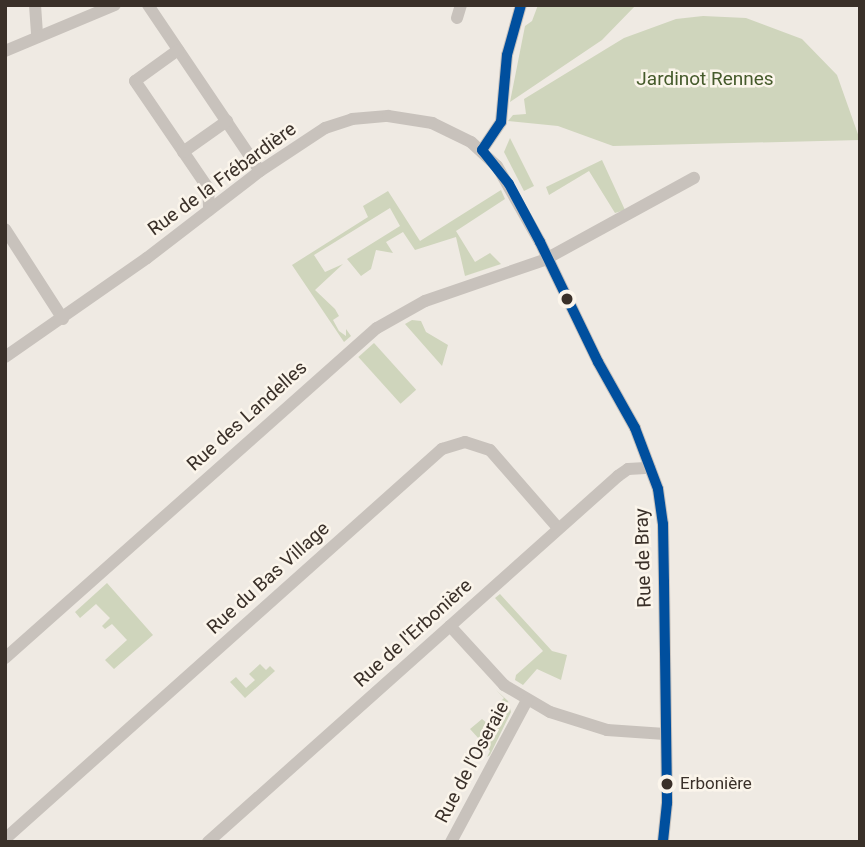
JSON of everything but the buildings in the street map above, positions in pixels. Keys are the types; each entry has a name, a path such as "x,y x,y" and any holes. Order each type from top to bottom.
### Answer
{"street":[{"path":"35,5 37,37"},
{"path":"5,51 115,5"},
{"path":"148,5 260,171"},
{"path":"482,150 501,122 509,45 521,5"},
{"path":"178,50 135,81 208,188 209,210"},
{"name":"Rue de la Frébardière","path":"5,358 260,171 325,128 352,119 388,116 432,123 462,136 482,150"},
{"path":"183,152 227,121"},
{"name":"Rue de Bray","path":"482,150 509,184 548,258 598,362 635,428 658,489 663,524 667,803 663,842"},
{"name":"Rue des Landelles","path":"5,658 377,328 425,301 548,258 681,184 696,182"},
{"path":"5,229 62,318"},
{"name":"Rue du Bas Village","path":"5,839 18,824 442,449 465,442 490,450 558,528"},
{"name":"Rue de l'Erbonière","path":"208,842 558,528 628,469 650,468"},
{"name":"Rue de l'Oseraie","path":"450,625 486,668 527,700 567,720 593,727 665,734"},
{"name":"Rue de l'Oseraie","path":"452,842 527,700"}],"green space":[{"name":"Jardinot Rennes","path":"538,5 636,5 602,40 510,102 525,26 532,21"},
{"name":"Jardinot Rennes","path":"703,16 746,18 802,39 837,75 860,140 613,146 558,126 508,121 513,115 526,114 524,99 624,38 676,19"},
{"path":"510,138 534,186 524,191 504,152"},
{"path":"602,160 625,210 615,213 589,171 549,195 546,187"},
{"path":"501,190 505,199 456,231 475,262 490,253 501,264 465,276 456,237 415,250 403,232 386,242 393,253 376,250 371,269 361,276 347,259 400,226 390,208 314,255 325,272 343,264 315,290 335,309 339,316 333,320 339,331 346,336 346,329 351,336 344,342 292,265 368,217 363,206 388,191 420,241"},
{"path":"412,320 421,321 426,332 448,345 442,366 405,324"},
{"path":"374,343 416,390 401,404 358,357"},
{"path":"107,583 153,635 114,669 105,660 127,640 112,624 105,629 102,626 110,618 96,604 80,618 75,612"},
{"path":"500,594 552,651 567,655 561,680 537,669 523,685 515,680 516,675 543,651 495,598"},
{"path":"260,664 266,670 270,666 275,671 245,698 230,682 236,677 246,688 255,680 249,674"},
{"path":"496,690 508,701 511,712 487,757 490,751 470,729 482,719 488,724 503,708 499,703 504,698"}],"transit line":[{"path":"482,150 501,122 507,55 521,5"},
{"path":"482,150 509,184 540,242 598,362 635,428 658,489 663,524 664,582 667,803 663,842"}],"place":[{"name":"Erbonière","path":"667,784"}]}
